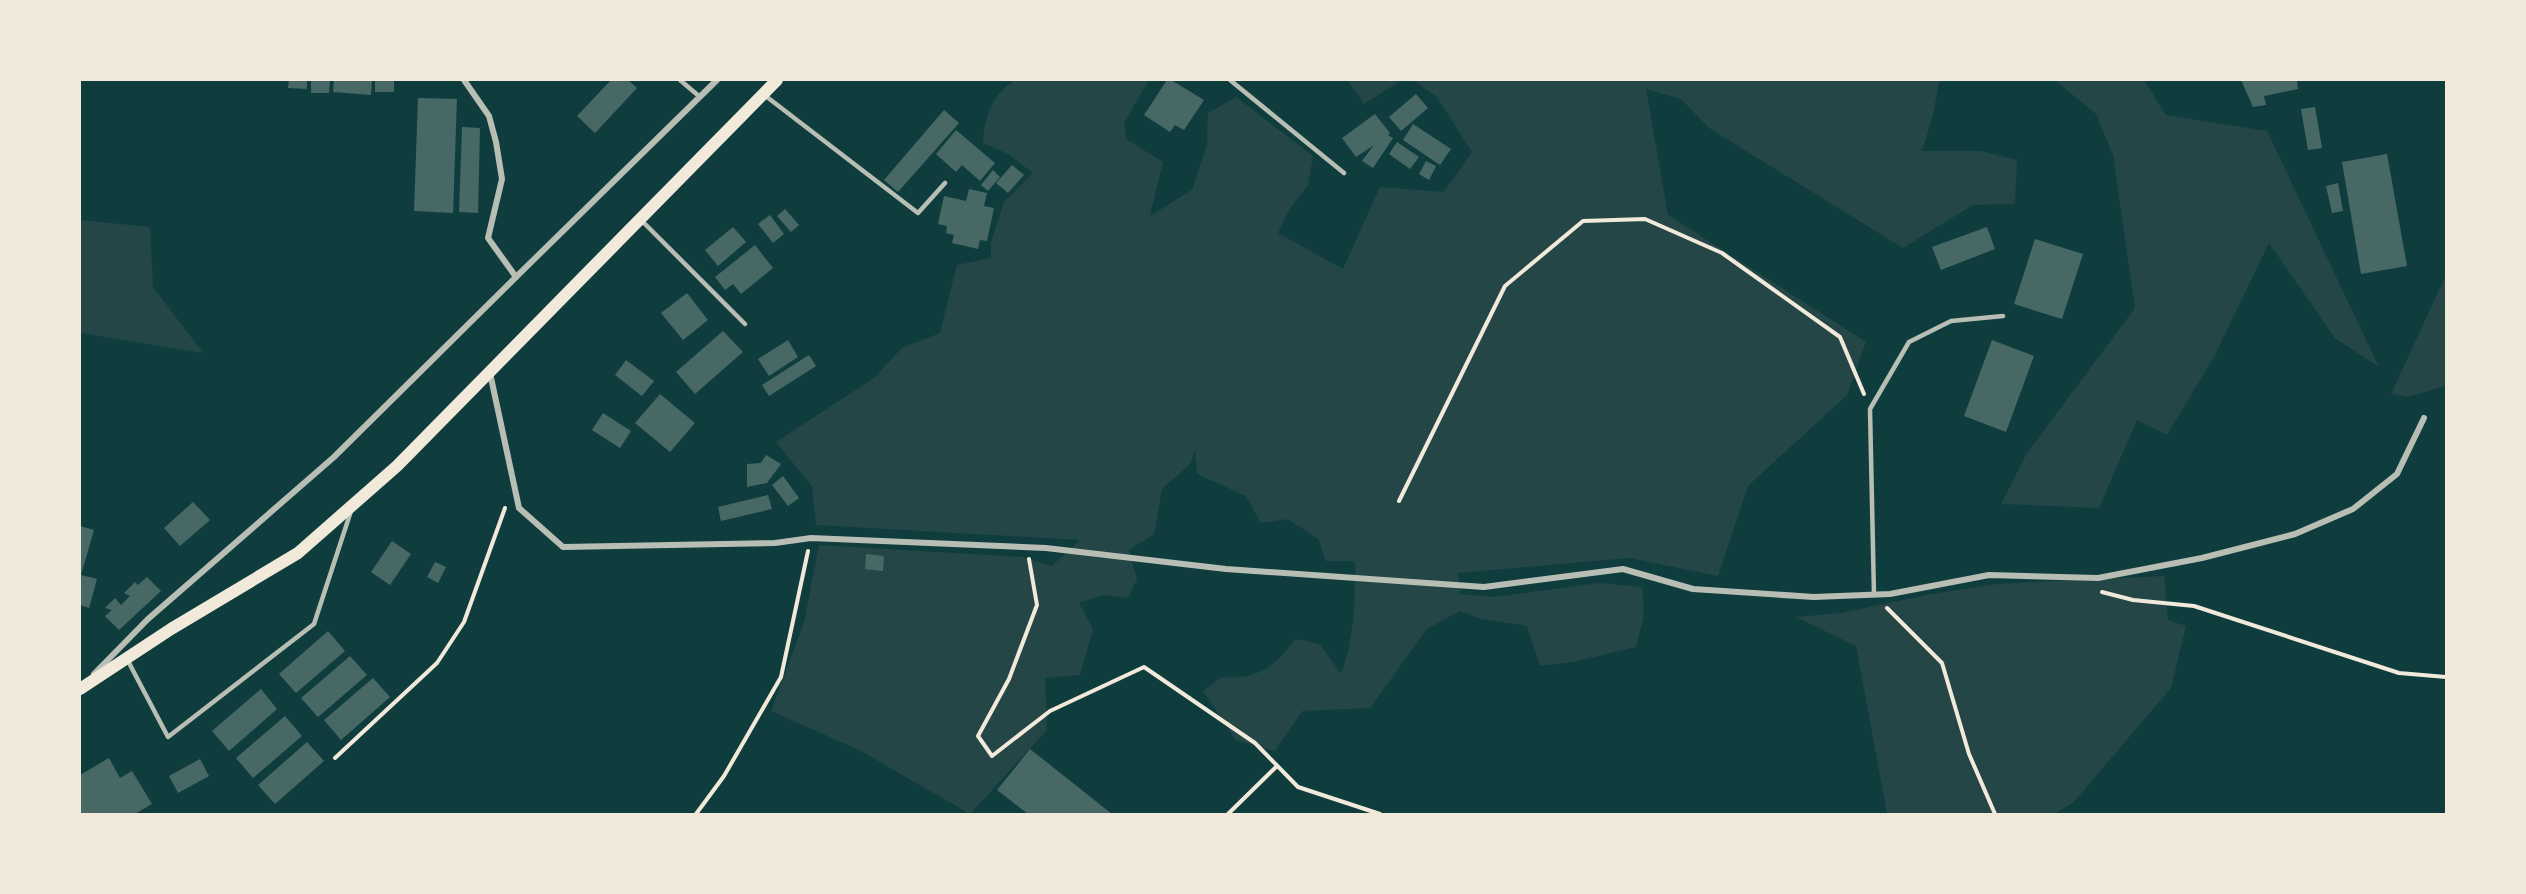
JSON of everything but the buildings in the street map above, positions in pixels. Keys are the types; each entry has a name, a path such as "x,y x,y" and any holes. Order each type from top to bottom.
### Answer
{"main road":[{"path":"80,689 298,553 397,466 777,80"}],"street":[{"path":"464,80 489,116 496,142 501,179 488,238 516,278"},
{"path":"80,689 148,619 334,457 717,80"},
{"path":"490,372 519,508 563,547 775,543 811,538 1027,547 1226,570 1484,587 1623,569 1693,590 1814,597 1890,594 1989,575 2098,578 2202,558 2295,534 2353,509 2397,474 2424,418"}],"lane":[{"path":"680,80 700,97"},
{"path":"1230,80 1344,173"},
{"path":"763,94 918,213 945,183"},
{"path":"640,219 745,324"},
{"path":"1874,595 1870,409 1909,342 1951,321 2003,316"},
{"path":"127,658 168,737 314,624 354,504"}],"path":[{"path":"1398,501 1505,286 1583,221 1645,219 1722,253 1840,337 1870,409"},
{"path":"335,758 437,663 464,622 514,484"},
{"path":"696,814 724,776 781,677 811,538"},
{"path":"1027,547 1037,605 1009,679 978,736 992,756 1050,711 1144,667 1255,743 1298,787 1380,814"},
{"path":"2100,591 2133,600 2194,606 2399,673 2446,677"},
{"path":"1874,595 1942,663 1969,754 1995,814"},
{"path":"1228,814 1277,766"}],"shaded area":[{"path":"1015,80 1149,80 1124,123 1126,139 1163,162 1150,216 1192,190 1207,144 1208,113 1236,97 1313,156 1308,185 1289,210 1278,233 1343,269 1380,187 1444,192 1472,152 1437,97 1413,80 1942,80 1939,82 1933,115 1922,151 1980,151 2017,160 2015,204 1973,205 1903,248 1709,128 1681,99 1646,89 1668,215 1866,342 1847,395 1748,486 1718,576 1629,558 1458,573 1460,594 1494,597 1599,583 1642,587 1644,615 1636,647 1573,662 1540,666 1527,626 1481,619 1460,611 1427,629 1370,708 1302,711 1275,751 1236,740 1203,691 1222,677 1246,676 1264,670 1280,657 1295,639 1320,644 1341,674 1352,632 1355,561 1326,561 1318,539 1288,519 1261,523 1246,496 1197,474 1195,450 1191,463 1162,489 1154,534 1129,550 1137,579 1128,598 1103,595 1079,603 1093,629 1080,675 1045,678 1047,730 970,814 859,750 771,711 804,622 819,545 1023,557 1052,566 1080,540 816,525 812,486 776,442 874,378 902,348 940,333 957,265 991,258 991,242 1004,202 1033,173 1008,154 983,143 988,115 995,99"},
{"path":"1347,80 1402,80 1364,104"},
{"path":"2055,80 2144,80 2166,115 2267,131 2379,367 2335,338 2269,243 2214,357 2167,435 2137,420 2099,508 2001,504 2027,453 2135,308 2113,155 2096,114"},
{"path":"80,220 150,227 153,287 203,353 80,333"},
{"path":"2446,275 2446,386 2407,397 2391,394"},
{"path":"2164,576 2168,620 2186,626 2171,688 2073,803 2054,814 1887,814 1856,646 1796,617 1841,613 1931,594 1998,584"}]}
